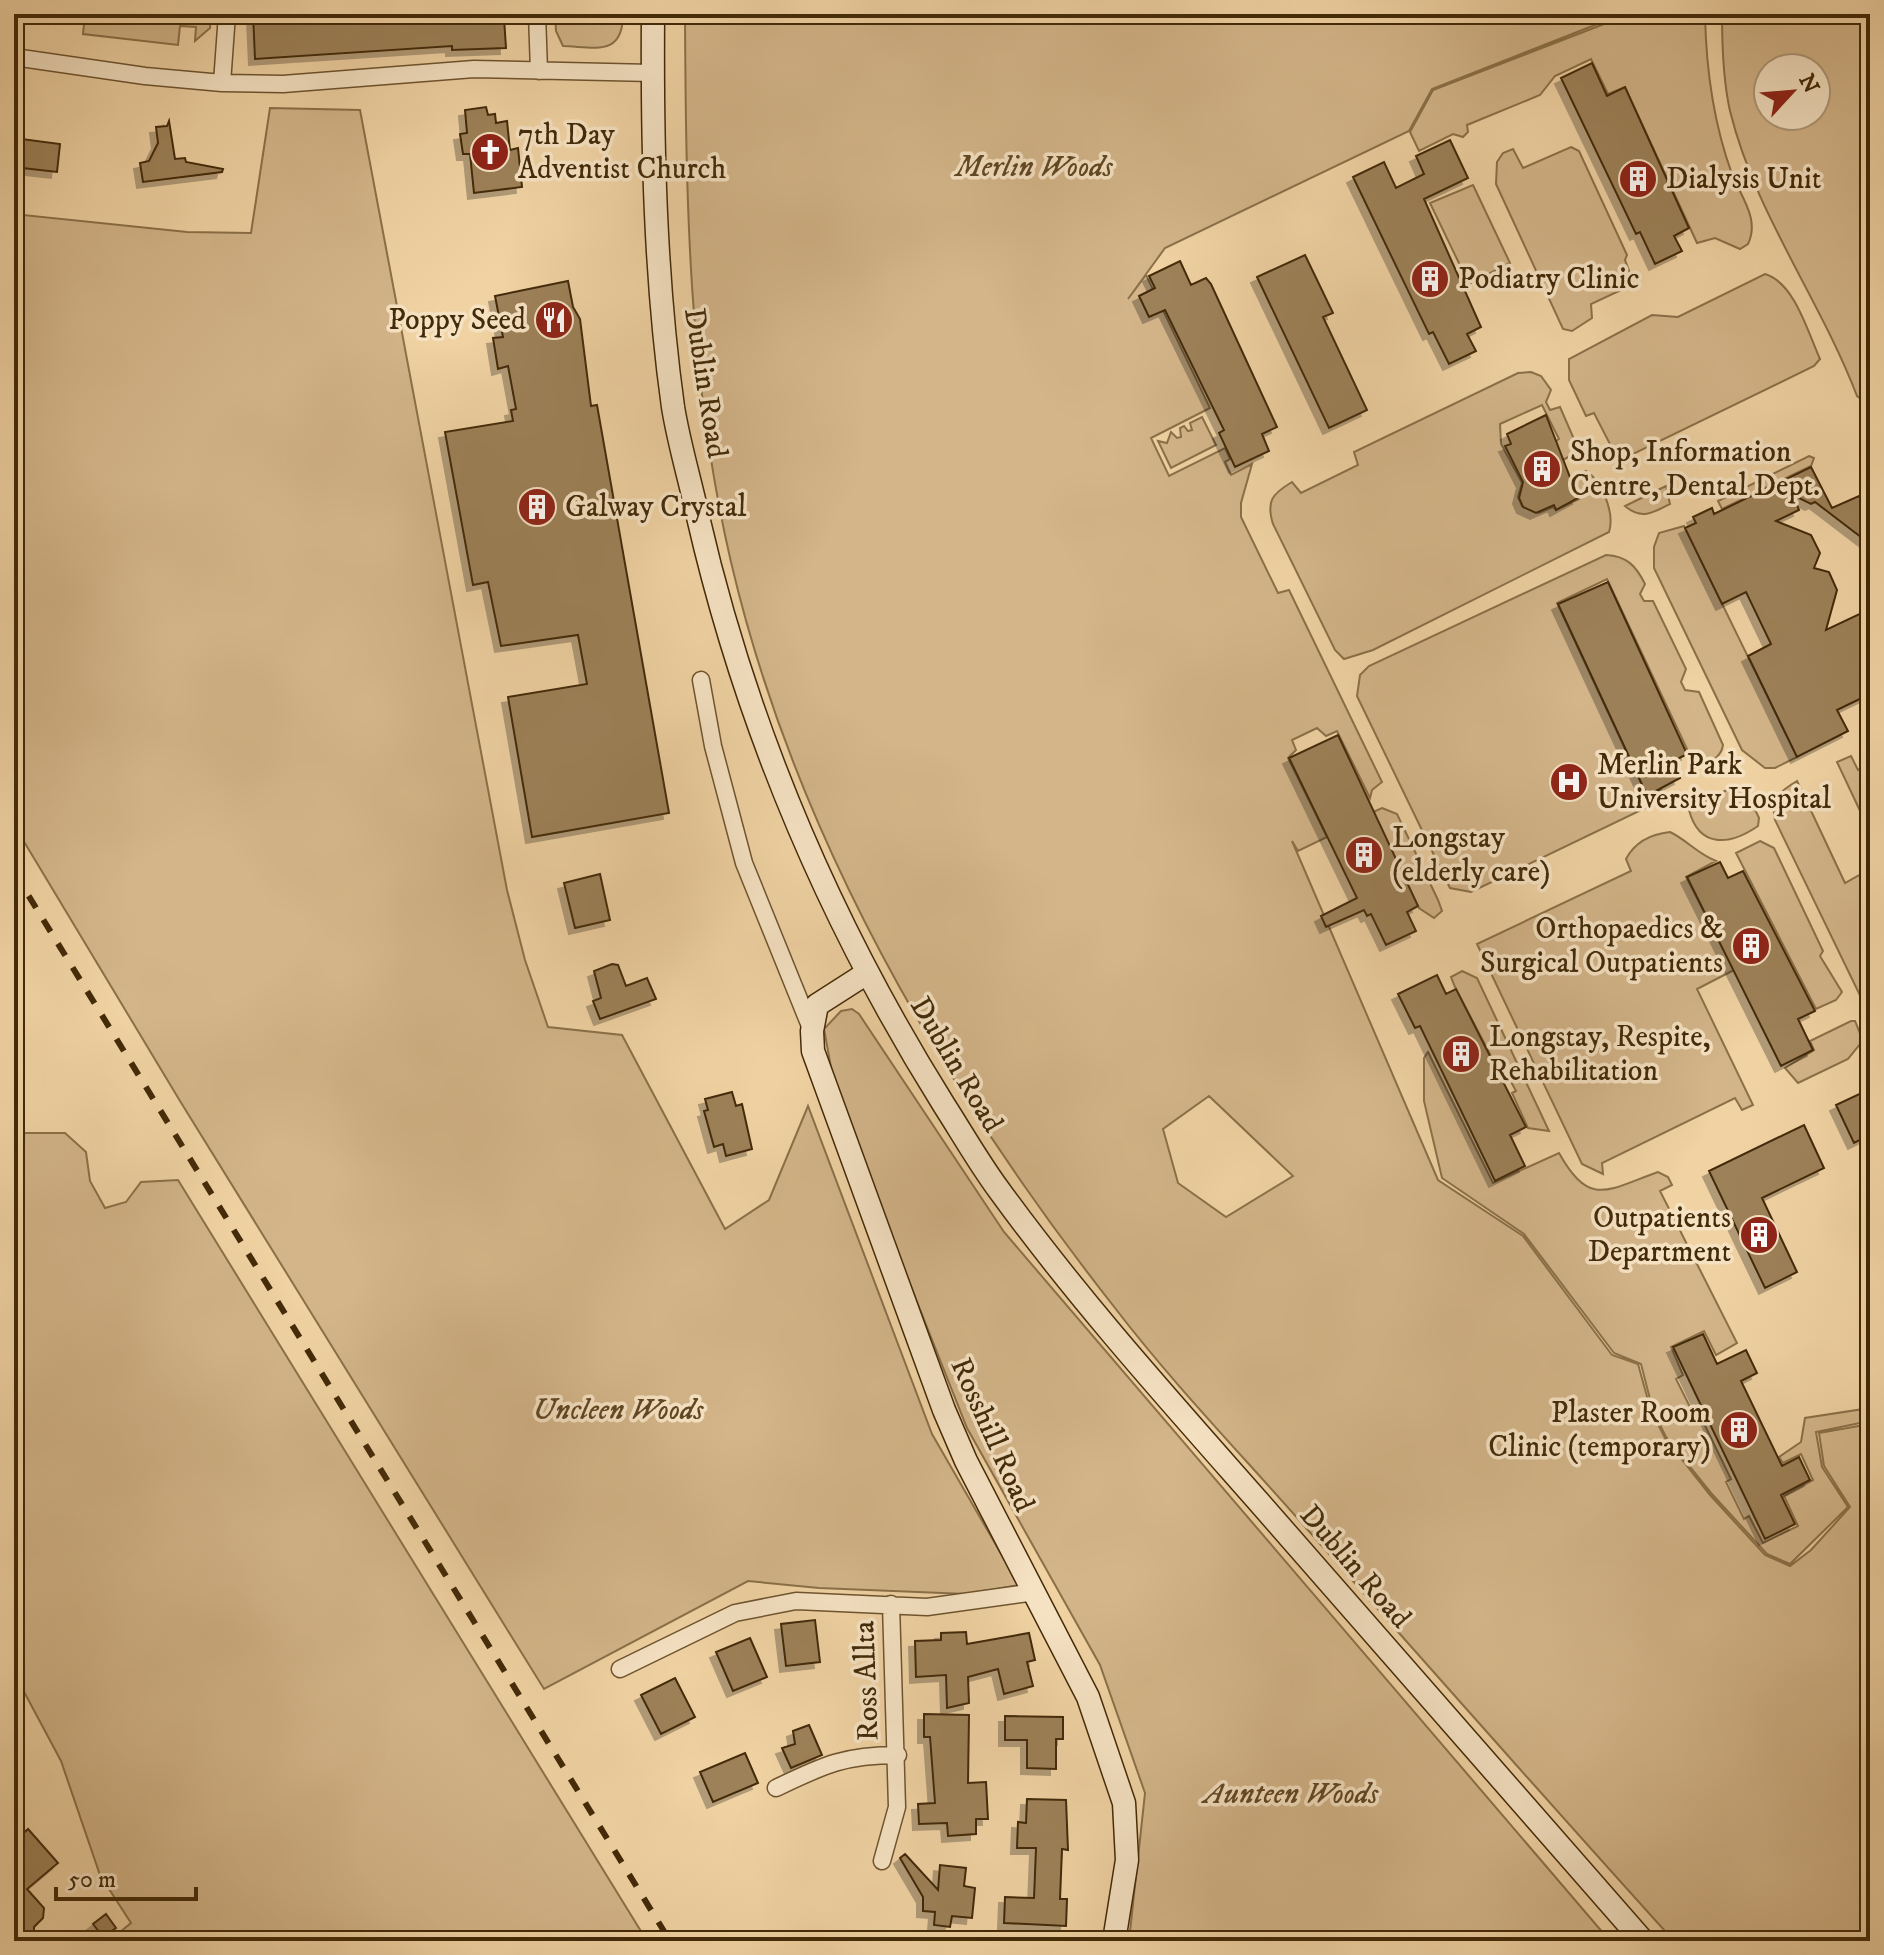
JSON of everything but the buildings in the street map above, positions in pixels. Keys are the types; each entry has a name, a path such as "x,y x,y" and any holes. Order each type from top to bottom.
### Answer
{"main road":[{"name":"Dublin Road","path":"653,14 652,73 661,302 674,412 711,571 741,676 786,801 822,884 867,973 906,1043 997,1189 1132,1357 1643,1941"},
{"path":"812,1031 817,1005 867,973"},
{"name":"Rosshill Road","path":"812,1031 813,1051 944,1410 973,1475 1088,1697 1124,1803 1127,1860 1114,1941"}],"street":[{"path":"222,83 227,14"},
{"path":"537,14 539,71"},
{"path":"14,57 145,76 222,83 283,84 474,69 652,73"},
{"path":"701,680 739,844 812,1031"},
{"name":"Ross Allta","path":"620,1669 735,1613 796,1601 927,1607 1035,1592"},
{"name":"Ross Allta","path":"882,1861 897,1807 898,1755 891,1604"},
{"name":"Ross Allta","path":"776,1788 827,1763 855,1755 898,1755"}],"green space":[{"path":"85,14 179,18 180,14 211,14 210,28 195,41 196,27 180,26 178,45 83,34"},
{"path":"555,14 623,14 622,28 618,37 605,46 563,46 556,31"},
{"name":"Merlin Woods","path":"685,14 1623,14 1432,89 1409,131 1165,248 1128,299 1146,275 1210,408 1151,438 1169,476 1225,448 1230,459 1225,462 1231,475 1252,464 1241,503 1241,517 1278,593 1289,590 1382,782 1372,790 1370,798 1337,731 1326,736 1317,728 1292,740 1296,750 1288,758 1327,837 1298,851 1292,841 1438,1180 1523,1236 1612,1355 1638,1364 1651,1411 1665,1438 1710,1495 1765,1555 1790,1566 1811,1550 1850,1507 1824,1466 1819,1433 1870,1424 1870,1941 1674,1941 1161,1365 1052,1224 991,1138 882,956 835,861 794,763 759,664 731,562 706,425 692,290","holes":["1209,1096 1293,1176 1226,1217 1178,1183 1163,1129"]},
{"path":"1630,14 1705,14 1715,115 1732,174 1751,217 1748,244 1740,249 1715,238 1697,243 1625,87 1608,94 1591,59 1555,76 1540,95 1467,125 1468,132 1463,137 1453,134 1419,151 1410,132 1433,90"},
{"path":"1722,14 1870,14 1870,405 1857,396 1755,185 1730,111 1724,75"},
{"name":"Uncleen Woods","path":"270,108 360,110 507,890 525,960 548,1027 622,1035 725,1229 769,1200 808,1106 932,1434 1019,1585 967,1594 819,1588 748,1581 544,1689 180,1101 14,825 14,214 187,232 251,233"},
{"path":"1571,147 1579,151 1627,255 1625,260 1634,284 1591,304 1592,318 1572,331 1563,329 1496,184 1497,162 1503,153 1513,149 1523,168"},
{"path":"1473,185 1510,263 1469,284 1430,203"},
{"path":"1765,274 1785,287 1820,359 1814,366 1627,457 1614,452 1594,413 1586,416 1569,380 1569,359 1652,315 1678,317"},
{"path":"1531,372 1541,376 1551,390 1546,402 1550,410 1560,407 1577,446 1574,454 1561,461 1553,443 1559,439 1542,405 1500,424 1501,444 1522,483 1518,497 1522,506 1539,513 1553,507 1556,510 1579,499 1570,479 1586,471 1606,498 1610,516 1609,532 1373,650 1344,659 1335,650 1273,524 1272,499 1292,482 1301,493 1358,465 1354,452 1518,373"},
{"path":"1202,417 1216,445 1171,468 1158,441 1167,443 1171,432 1177,438 1181,437 1180,428 1184,426 1188,431 1192,430 1190,423"},
{"path":"1809,456 1814,458 1811,466 1722,509 1718,501"},
{"path":"1666,486 1670,504 1658,510 1642,514 1625,506"},
{"path":"1684,526 1797,757 1775,768 1765,768 1742,750 1654,568 1654,547 1659,533"},
{"path":"1606,555 1625,560 1642,578 1645,584 1640,594 1644,601 1653,601 1686,669 1681,682 1685,690 1699,692 1723,745 1722,750 1713,760 1696,768 1607,579 1557,603 1646,794 1661,790 1663,795 1660,801 1471,892 1450,888 1357,696 1360,675 1369,666"},
{"path":"1851,756 1858,770 1870,764 1870,799 1865,802 1870,813 1870,832 1837,762"},
{"path":"1797,781 1845,883 1870,869 1870,1016 1775,820 1775,801"},
{"path":"1736,785 1744,786 1759,818 1758,826 1726,840 1708,837 1700,831 1689,810"},
{"path":"1382,808 1397,814 1438,900 1442,911 1434,918 1419,908 1373,812"},
{"path":"1670,832 1716,861 1686,877 1734,970 1697,989 1753,1105 1742,1110 1735,1098 1602,1163 1603,1174 1582,1164 1477,944 1631,871 1626,859 1634,848 1650,837"},
{"path":"1760,841 1774,848 1823,951 1820,956 1842,992 1836,1000 1816,1009 1736,853"},
{"path":"1462,971 1477,978 1549,1131 1528,1128 1512,1093 1516,1091 1509,1078 1504,1081 1455,987 1451,977"},
{"name":"Aunteen Woods","path":"852,1009 859,1014 1004,1232 1610,1941 1129,1941 1145,1793 1100,1665 967,1428 837,1100 824,1029 841,1011"},
{"path":"1855,1021 1861,1043 1848,1059 1798,1083 1785,1068 1814,1050 1810,1041"},
{"path":"1428,1052 1493,1183 1559,1153 1580,1182 1590,1188 1612,1188 1658,1172 1668,1177 1672,1185 1660,1191 1737,1343 1716,1355 1704,1331 1671,1347 1683,1375 1676,1379 1693,1413 1698,1411 1731,1479 1726,1482 1744,1519 1749,1516 1763,1543 1798,1526 1784,1496 1813,1480 1801,1454 1783,1463 1779,1457 1801,1442 1805,1418 1870,1408 1870,1421 1816,1432 1822,1467 1848,1507 1790,1564 1767,1554 1711,1493 1666,1437 1653,1411 1641,1364 1614,1353 1524,1234 1442,1178 1424,1101 1424,1058"},
{"path":"65,1133 86,1152 90,1181 105,1208 126,1202 141,1182 178,1180 647,1941 109,1941 131,1923 100,1875 61,1761 14,1673 14,1136"}],"railway":[{"path":"14,872 670,1941"}],"place":[{"name":"7th Day Adventist Church","path":"490,152"},
{"name":"Dialysis Unit","path":"1638,179"},
{"name":"Podiatry Clinic","path":"1430,279"},
{"name":"Poppy Seed","path":"554,320"},
{"name":"Shop, Information Centre, Dental Dept.","path":"1542,469"},
{"name":"Galway Crystal","path":"537,507"},
{"name":"Merlin Park University Hospital","path":"1569,782"},
{"name":"Longstay (elderly care)","path":"1364,855"},
{"name":"Orthopaedics & Surgical Outpatients","path":"1751,946"},
{"name":"Longstay, Respite, Rehabilitation","path":"1461,1054"},
{"name":"Outpatients Department","path":"1759,1235"},
{"name":"Plaster Room Clinic (temporary)","path":"1739,1430"}]}
